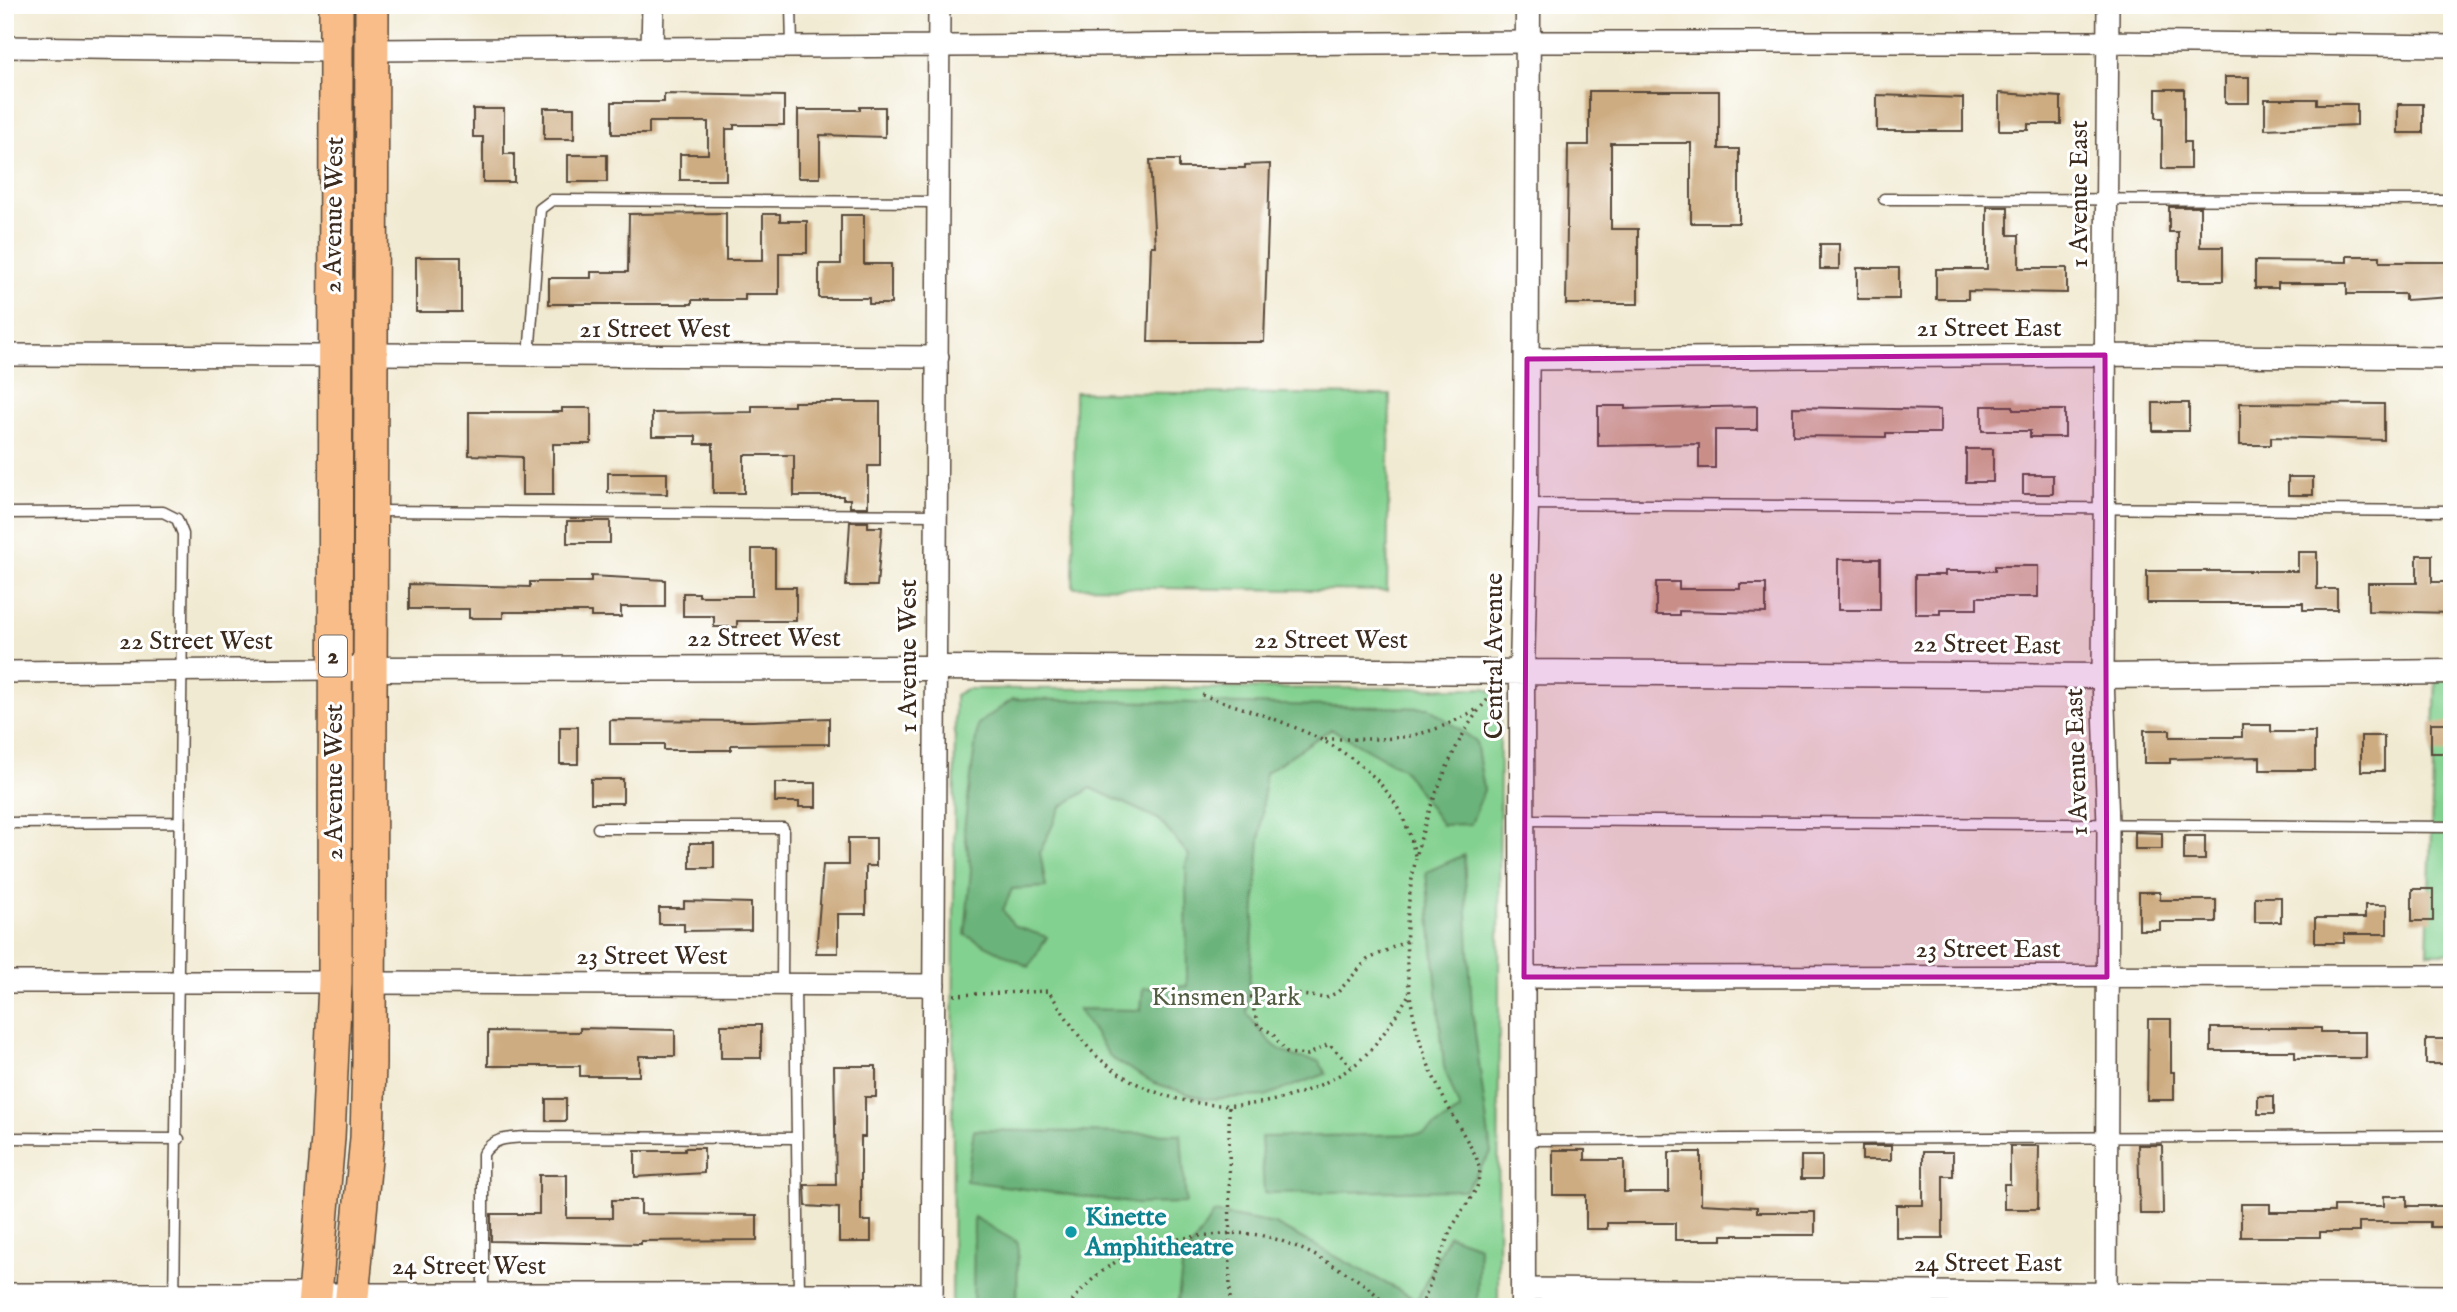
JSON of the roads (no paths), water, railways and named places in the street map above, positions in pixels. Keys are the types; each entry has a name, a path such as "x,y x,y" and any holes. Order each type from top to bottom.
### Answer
{"highway":[{"name":"2 Avenue West","path":"314,1300 333,1061 335,982 333,356 336,5"},
{"name":"2 Avenue West","path":"351,1300 367,1138 370,983 372,5"}],"street":[{"path":"652,48 653,5"},
{"name":"1 Avenue West","path":"932,1300 939,5"},
{"name":"Central Avenue","path":"1523,1298 1525,820 1522,670 1526,504 1528,5"},
{"name":"1 Avenue East","path":"2106,1299 2108,825 2103,676 2108,5"},
{"path":"372,50 1528,42 2108,42 2452,46"},
{"path":"5,47 336,51"},
{"name":"21 Street West","path":"372,354 529,357 938,357"},
{"path":"5,355 333,356"},
{"name":"21 Street East","path":"1527,359 2105,355 2452,358"},
{"name":"22 Street West","path":"5,672 936,668 1522,670"},
{"name":"22 Street East","path":"1522,670 2103,676 2452,672"},
{"name":"23 Street East","path":"1524,977 2452,976"},
{"path":"5,982 335,982"},
{"name":"23 Street West","path":"370,983 788,984 934,990"},
{"name":"24 Street West","path":"5,1294 174,1300 351,1300 483,1294 799,1294 932,1300"},
{"name":"24 Street East","path":"1523,1298 2106,1299 2452,1296"}],"lane":[{"path":"791,5 792,47"},
{"path":"1884,199 2107,197 2452,200"},
{"path":"529,357 540,209 552,200 937,202"},
{"path":"1526,504 2452,511"},
{"path":"371,511 937,515"},
{"path":"5,513 163,512 177,519 183,534 178,822 178,1139 174,1300"},
{"path":"1525,820 2452,827"},
{"path":"5,823 178,822"},
{"path":"598,828 783,828 797,1138 799,1294"},
{"path":"483,1294 483,1154 490,1143 503,1138 527,1136 797,1138"},
{"path":"1524,1140 2452,1136"},
{"path":"5,1138 178,1139"}],"place":[{"name":"Kinette Amphitheatre","path":"1071,1232"}],"park label":[{"name":"Kinsmen Park","path":"1226,997"}]}
